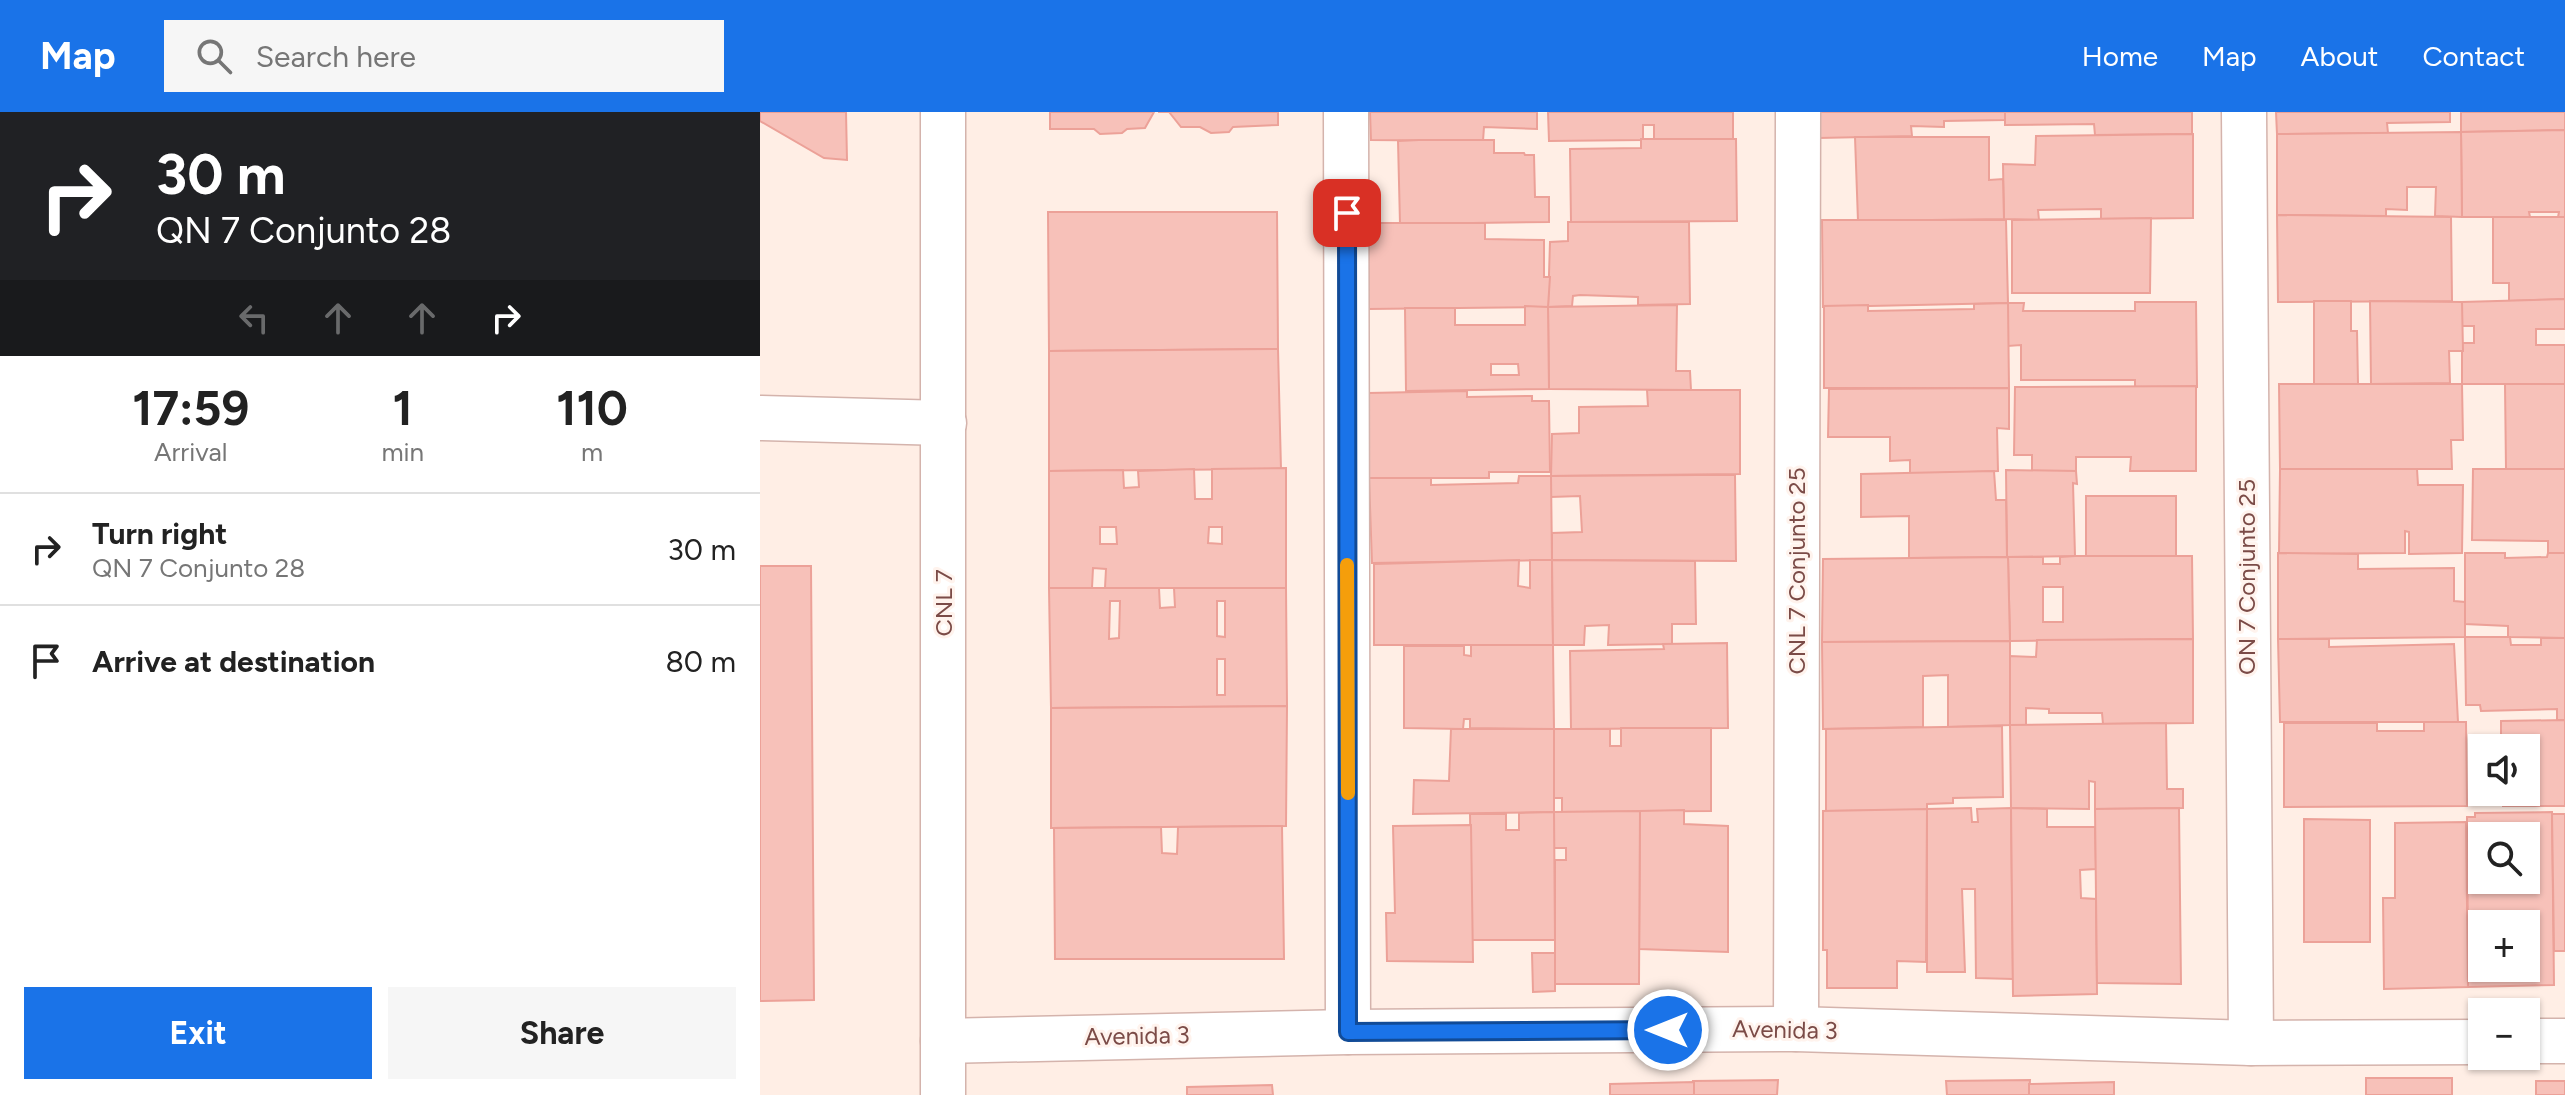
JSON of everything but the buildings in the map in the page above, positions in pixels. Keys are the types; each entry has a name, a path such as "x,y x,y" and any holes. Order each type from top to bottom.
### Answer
{"street":[{"name":"CNL 7","path":"943,112 943,1095"},
{"path":"1346,112 1348,1032"},
{"name":"CNL 7 Conjunto 25","path":"1796,1029 1798,112"},
{"name":"ON 7 Conjunto 25","path":"2244,112 2251,1043"},
{"path":"760,418 944,423"},
{"name":"Avenida 3","path":"943,1041 1348,1032 1796,1029 2251,1043 2468,1042"},
{"path":"2540,1041 2565,1041"}],"slow traffic":[{"path":"1347,565 1348,793"}],"route":[{"path":"1347,213 1348,1032 1668,1030"}]}
